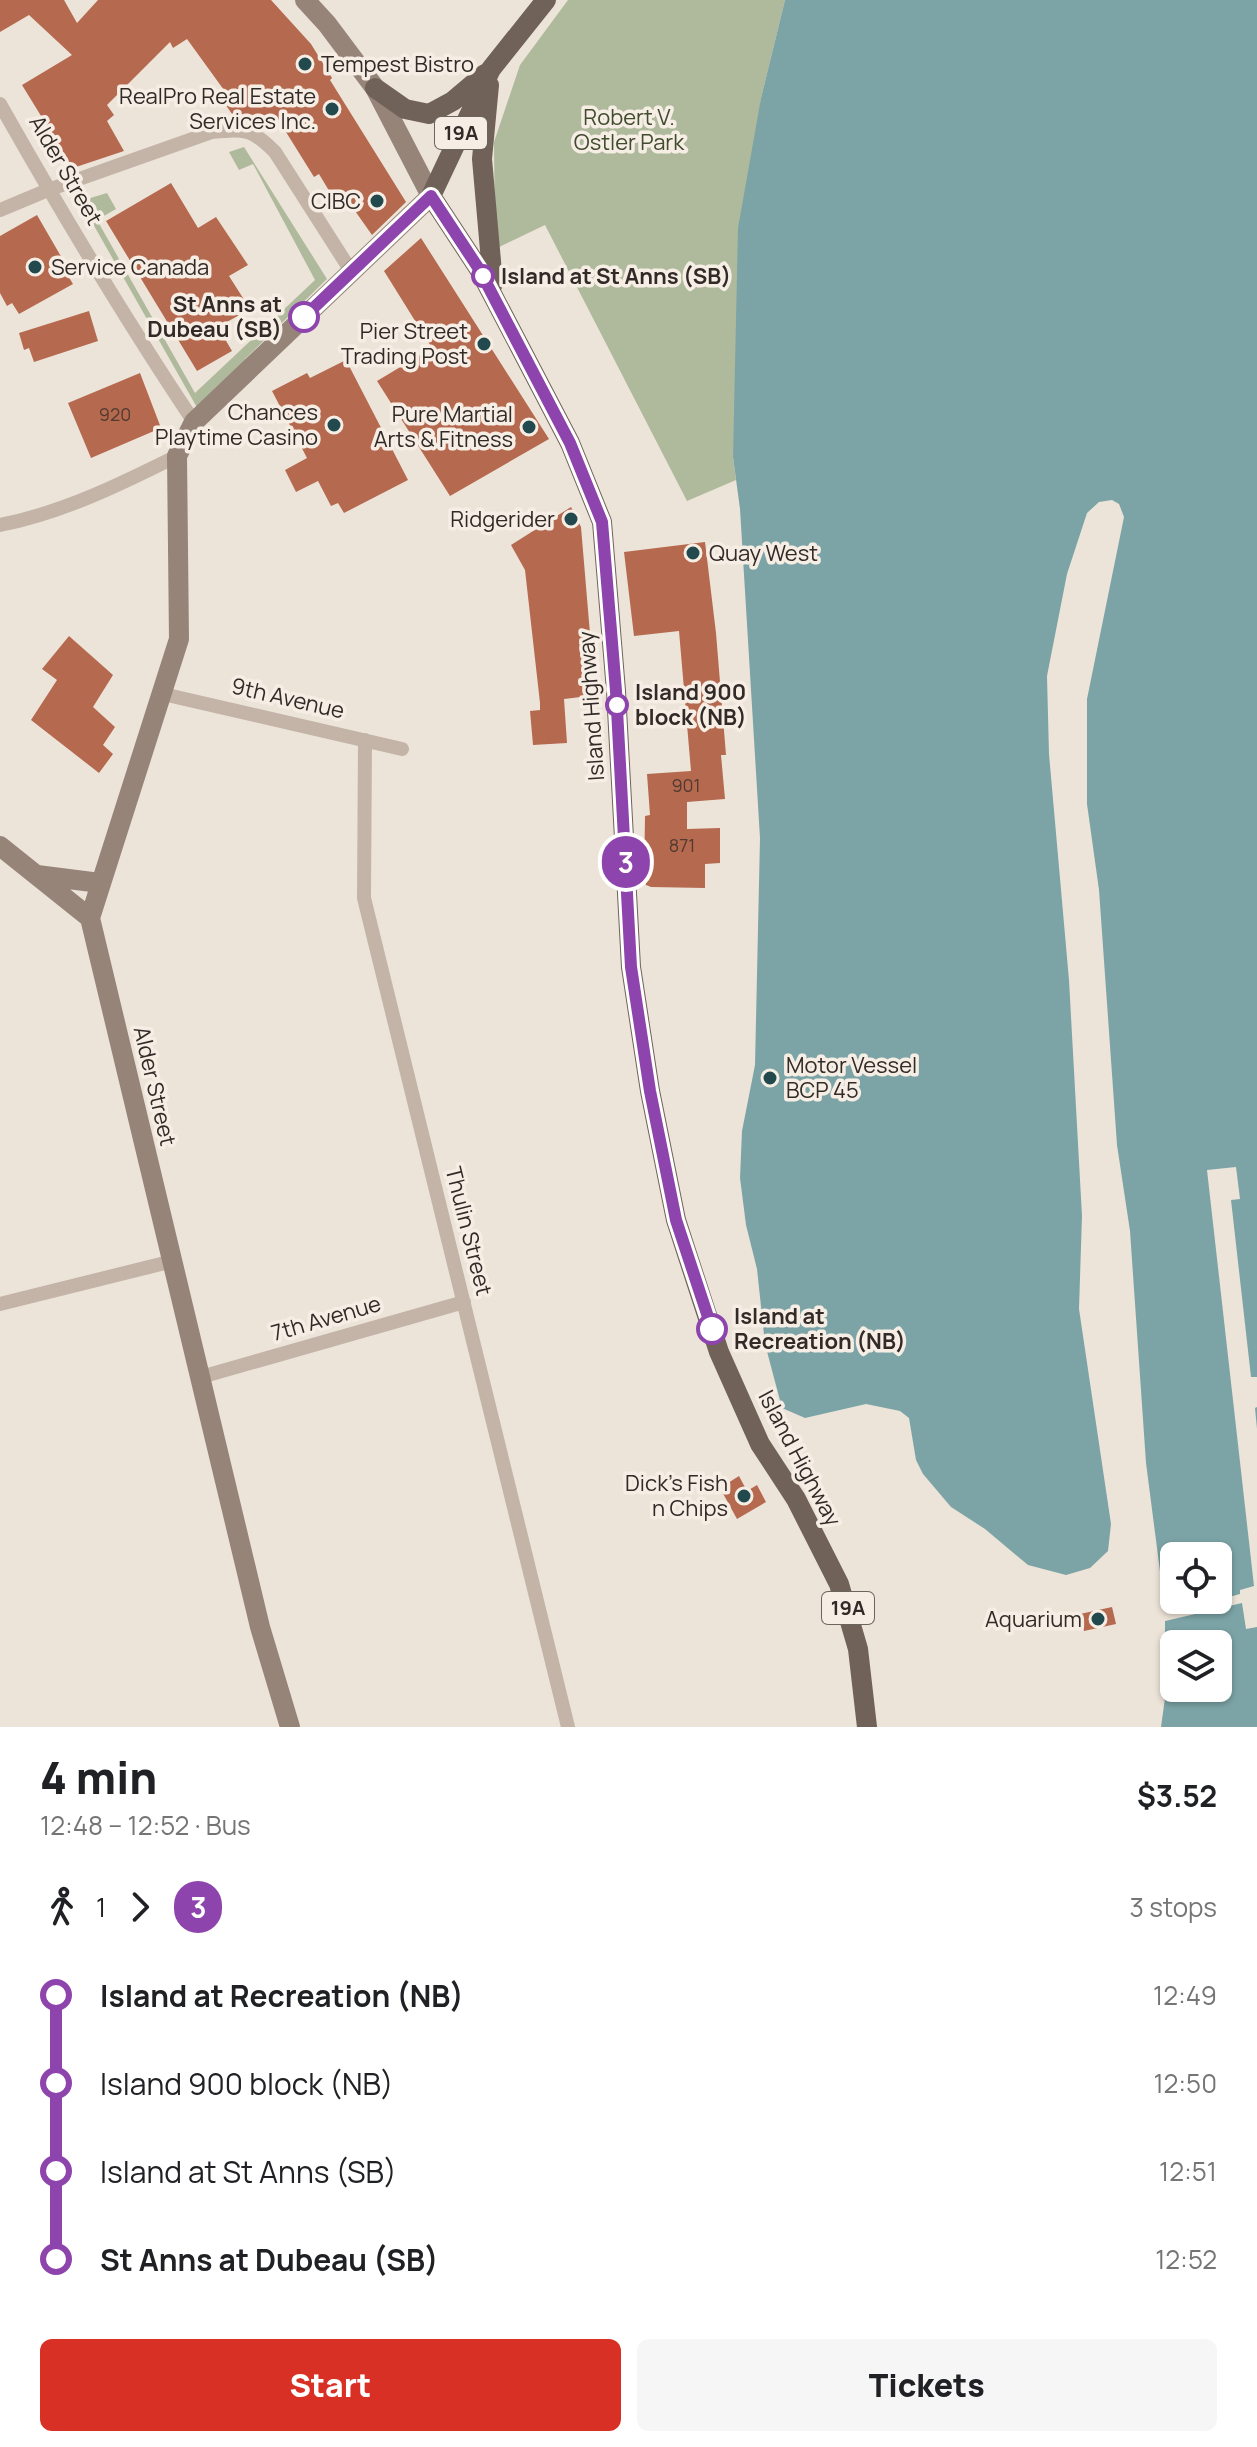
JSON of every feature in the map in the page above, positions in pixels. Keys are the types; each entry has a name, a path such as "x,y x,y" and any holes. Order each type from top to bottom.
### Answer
{"main road":[{"name":"19A","path":"431,196 491,69 546,0"},
{"path":"375,88 405,109 429,114 453,101 491,69"},
{"path":"491,69 482,159 495,300"},
{"name":"Island Highway","path":"431,196 479,269 570,443 602,522 616,691 631,967 650,1091 676,1220 719,1352 760,1444 796,1499 839,1584 858,1649 867,1727"}],"street":[{"path":"0,525 89,496 157,468 177,456 194,422 431,196 375,88 305,0"},
{"name":"Alder Street","path":"0,104 48,190 140,341 194,422"},
{"path":"0,210 212,132 239,129 259,135 275,152 351,271"},
{"name":"Alder Street","path":"177,456 179,639 90,918 260,1627 290,1727"},
{"name":"9th Avenue","path":"163,694 402,749"},
{"name":"Thulin Street","path":"365,740 364,898 568,1727"},
{"path":"0,846 90,918"},
{"path":"37,875 100,883"},
{"path":"0,1304 173,1261"},
{"name":"7th Avenue","path":"201,1377 464,1302"}],"green space":[{"name":"Robert V. Ostler Park","path":"568,0 785,0 761,98 733,457 736,480 687,501 545,225 495,249 494,142 520,65"},
{"path":"244,147 327,279 245,359 248,363 199,411 84,208 87,199 107,193 116,209 97,220 195,393 315,280 253,164 239,170 229,152"}],"water":[{"path":"785,0 1257,0 1257,1727 1161,1727 1164,1702 1232,1702 1232,1630 1165,1630 1165,1614 1232,1614 1232,1542 1160,1542 1160,1571 1146,1463 1130,1231 1117,1145 1099,890 1087,804 1087,699 1124,517 1119,504 1112,500 1099,502 1087,513 1067,574 1047,676 1049,754 1069,980 1082,1216 1079,1309 1111,1524 1108,1551 1090,1568 1066,1575 1028,1565 985,1529 951,1507 923,1474 916,1460 909,1418 900,1411 866,1404 805,1418 782,1408 765,1344 757,1269 746,1225 740,1178 742,1131 755,1065 760,838 740,509 733,457 738,228 761,98"}],"pier":[{"path":"1236,1167 1240,1199 1231,1200 1251,1377 1257,1377 1257,1627 1246,1629 1242,1603 1232,1605 1232,1596 1254,1586 1207,1170"},
{"path":"1161,1614 1195,1614 1161,1622"}],"building":[{"path":"0,0 64,0 77,23 98,0 271,0 311,44 406,202 372,235 341,191 331,194 319,174 314,177 276,116 232,114 223,101 229,97 187,39 173,48 170,42 107,105 114,115 107,121 124,151 73,168 22,85 72,55 29,15 0,32"},
{"path":"171,183 198,228 216,217 248,265 229,276 250,309 218,327 232,351 197,371 106,221"},
{"name":"Service Canada","path":"37,215 70,272 67,274 73,284 19,314 12,303 7,306 0,293 0,236"},
{"path":"421,238 549,439 450,496 377,381 432,348 384,271"},
{"path":"89,311 98,341 34,362 29,348 24,350 19,333"},
{"name":"Chances Playtime Casino","path":"346,360 408,480 344,513 338,503 331,506 318,481 296,492 285,470 307,458 272,391 307,373 310,378"},
{"path":"140,373 161,428 91,458 68,403"},
{"path":"571,507 581,527 594,681 589,696 564,699 567,743 533,745 530,711 540,710 540,703 525,570 511,545"},
{"path":"705,542 726,755 721,755 725,799 687,802 687,829 720,828 720,863 705,864 705,888 651,887 646,885 644,879 645,816 650,815 647,774 691,771 679,631 634,636 624,552"},
{"path":"69,636 113,675 93,707 115,727 103,745 113,754 99,773 31,720 57,680 42,669"},
{"name":"Dick's Fish n Chips","path":"739,1476 747,1491 757,1485 766,1502 737,1519 720,1488"},
{"name":"Aquarium","path":"1112,1607 1116,1624 1084,1631 1080,1614"}],"bus line":[{"name":"3","path":"304,317 431,196 479,269 570,443 602,522 616,691 631,967 650,1091 676,1220 712,1329"}],"place":[{"name":"Tempest Bistro","path":"305,64"},
{"name":"RealPro Real Estate Services Inc.","path":"332,109"},
{"name":"CIBC","path":"377,201"},
{"name":"Service Canada","path":"35,267"},
{"name":"Island at St Anns (SB)","path":"483,276"},
{"name":"St Anns at Dubeau (SB)","path":"304,317"},
{"name":"Pier Street Trading Post","path":"484,344"},
{"name":"Chances Playtime Casino","path":"334,425"},
{"name":"Pure Martial Arts & Fitness","path":"529,427"},
{"name":"Ridgerider","path":"571,519"},
{"name":"Quay West","path":"693,553"},
{"name":"Island 900 block (NB)","path":"617,705"},
{"name":"Motor Vessel BCP 45","path":"770,1078"},
{"name":"Island at Recreation (NB)","path":"712,1329"},
{"name":"Dick's Fish n Chips","path":"744,1496"},
{"name":"Aquarium","path":"1098,1619"}]}
